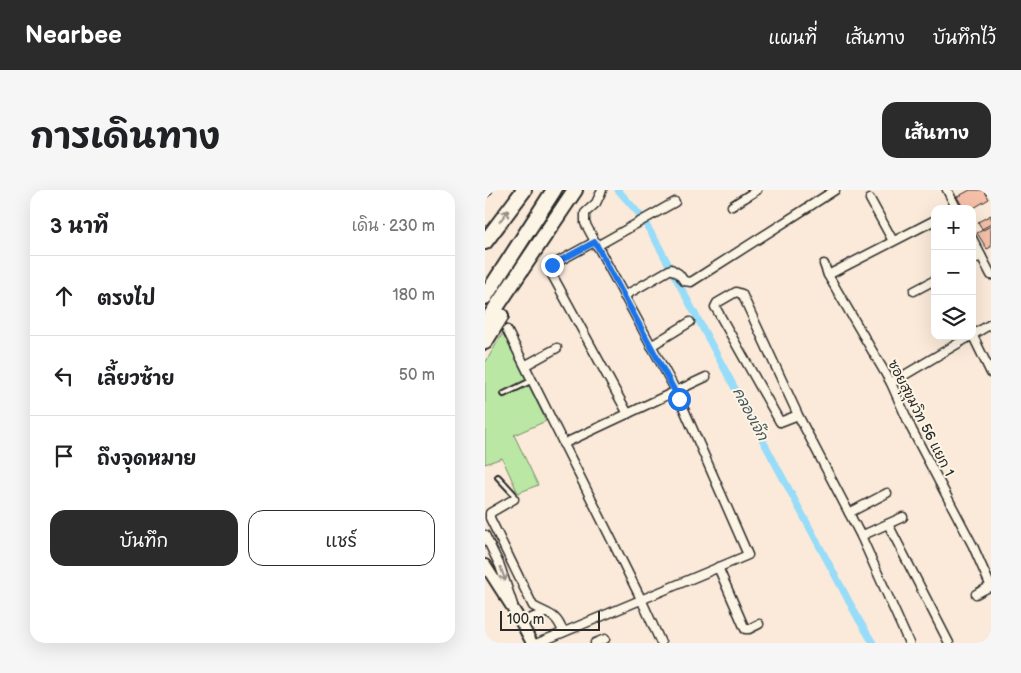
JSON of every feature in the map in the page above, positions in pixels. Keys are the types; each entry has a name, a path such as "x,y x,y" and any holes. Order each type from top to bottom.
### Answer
{"highway":[{"path":"485,242 524,190"},
{"path":"485,282 547,190"},
{"path":"485,297 554,190"},
{"path":"485,315 567,190"},
{"path":"485,324 575,190"},
{"path":"485,342 556,220"}],"street":[{"path":"538,643 748,555 676,391 623,296 584,217 585,213 597,203 602,190"},
{"path":"732,206 757,190"},
{"path":"623,296 671,269 679,274 684,281 691,282 835,190"},
{"path":"947,190 955,205"},
{"path":"870,199 893,241"},
{"path":"628,414 549,267 649,218 675,202"},
{"path":"828,275 931,222"},
{"path":"976,246 991,275"},
{"path":"976,258 981,256"},
{"name":"ซอยสุขุมวิท 56 แยก 1","path":"824,264 828,275 891,383 973,546 991,586"},
{"path":"914,291 931,282"},
{"path":"798,415 780,422 715,307 717,303 736,292 742,294 798,415 861,536 909,643"},
{"path":"651,346 690,322"},
{"path":"976,334 991,324"},
{"path":"507,330 526,365 661,643"},
{"path":"891,383 966,340"},
{"path":"975,340 991,373"},
{"path":"526,365 557,348"},
{"path":"563,444 706,377"},
{"path":"849,513 887,493"},
{"path":"514,499 490,513 490,518 533,606 545,613"},
{"path":"861,536 903,517"},
{"path":"888,524 949,643"},
{"path":"485,535 500,566 519,618 531,643"},
{"path":"485,565 519,618"},
{"path":"718,567 745,629 759,624"},
{"path":"976,594 991,586"},
{"path":"519,618 545,613 551,614 556,618 563,632"},
{"path":"595,643 605,639"}],"lane":[{"path":"504,394 533,380"},
{"path":"498,477 513,493 514,499"}],"green space":[{"path":"503,333 546,421 514,435 538,485 518,493 502,458 485,464 485,363"}],"building":[{"path":"970,190 984,190 989,199 976,207 976,205 962,205 957,197"},
{"path":"991,215 991,224 982,229 978,222"},
{"path":"991,226 991,247 987,249 977,233"}],"waterway":[{"name":"คลองเจ๊ก","path":"618,190 640,215 656,241 873,643"}],"route":[{"path":"552,265 595,242 679,399"}]}
